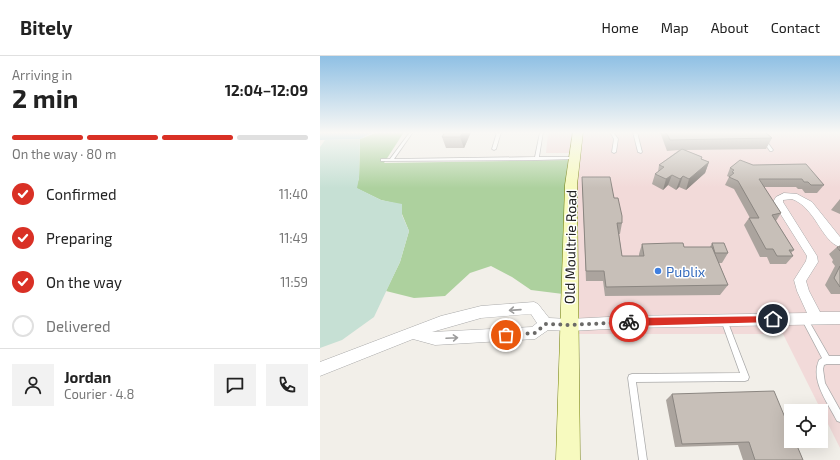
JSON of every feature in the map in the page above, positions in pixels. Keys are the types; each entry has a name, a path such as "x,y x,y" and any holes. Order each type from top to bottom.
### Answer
{"main road":[{"name":"Old Moultrie Road","path":"568,460 571,185 575,151"}],"street":[{"path":"810,318 800,280 812,262 812,256 778,202 779,199 781,197 791,196 809,203 840,243"},
{"path":"320,369 441,322 481,312 534,308 546,324"},
{"path":"413,333 435,339 535,333 546,324 569,325 840,318"}],"lane":[{"path":"392,160 398,151"},
{"path":"536,158 537,151"},
{"path":"382,160 574,158"},
{"path":"810,318 827,360"},
{"path":"643,460 632,378 745,377 724,320"},
{"path":"840,360 827,360 821,362 818,368 819,376 840,418"}],"shaded area":[{"path":"546,151 571,151 571,153 546,153"},
{"path":"579,151 840,151 840,448 828,424 828,404 818,404 783,334 575,334 577,160"}],"green space":[{"path":"320,151 360,151 359,178 357,188 381,200 402,204 402,215 409,231 400,262 374,317 342,340 320,348"},
{"path":"360,151 392,151 384,163 570,160 563,294 531,290 512,277 491,266 470,273 445,296 414,298 386,291 400,262 409,231 402,214 402,205 381,200 356,188 359,178"}],"building":[{"path":"679,151 687,151 702,157 701,159 709,162 689,179 683,176 680,179 672,175 666,179 655,174 664,167 659,165"},
{"path":"740,160 753,165 806,164 824,185 811,185 808,182 804,182 802,179 759,179 781,213 772,215 794,250 789,250 793,256 777,256 773,249 766,249 749,218 759,218 738,181 729,177 734,173 732,172 734,170 730,168"},
{"path":"582,177 610,177 614,198 618,198 622,216 622,223 617,223 622,256 644,256 642,244 683,243 684,247 712,247 728,285 606,287 604,271 586,271"},
{"path":"712,243 724,243 728,253 715,253"},
{"path":"840,266 840,287 834,278"},
{"path":"774,391 784,415 784,448 798,448 803,460 755,460 749,442 682,444 672,394"}],"way so far":[{"path":"506,335 535,333 546,324 569,325 629,322"}],"place":[{"name":"Publix","path":"658,271"}],"route":[{"path":"629,322 773,319"}]}
